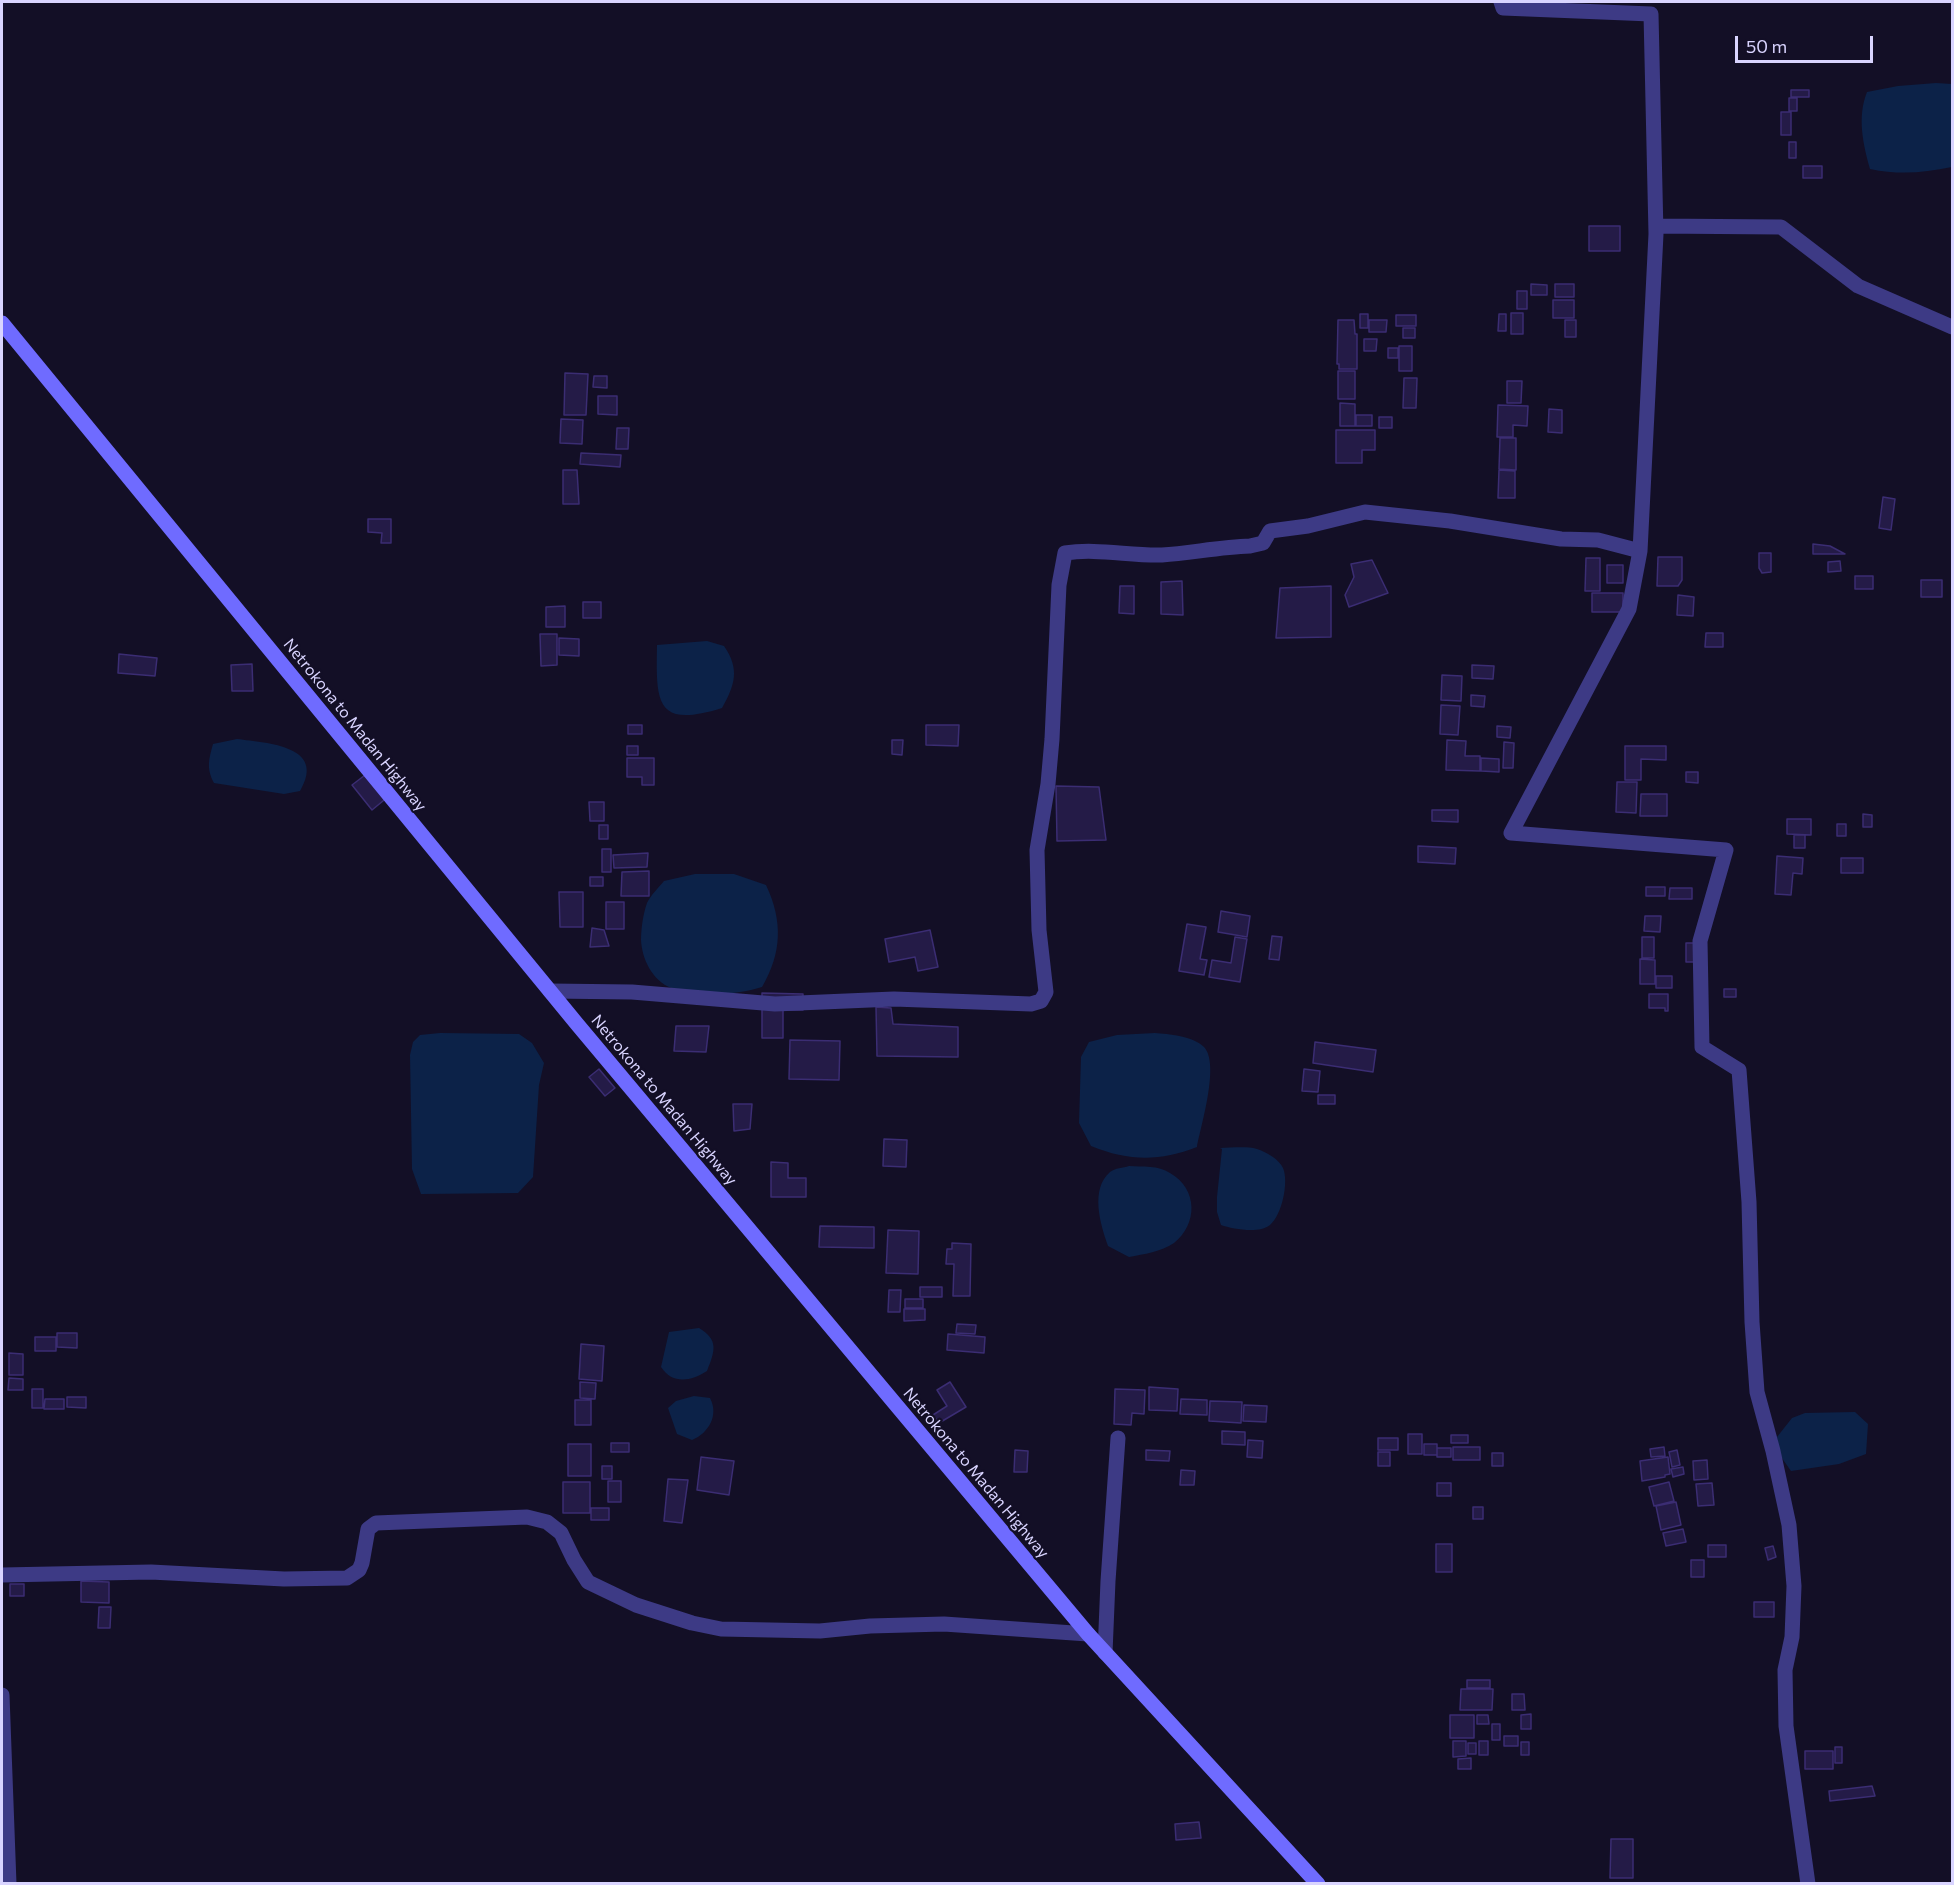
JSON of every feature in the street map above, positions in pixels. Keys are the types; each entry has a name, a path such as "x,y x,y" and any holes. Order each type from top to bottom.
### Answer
{"main road":[{"name":"Netrokona to Madan Highway","path":"2,323 550,991 1088,1634 1318,1884"}],"street":[{"path":"1502,2 1503,8 1651,14 1656,226 1641,551 1629,609 1511,833 1726,850 1700,941 1702,1047 1739,1070 1749,1202 1752,1322 1757,1392 1789,1525 1793,1576 1792,1637 1785,1670 1786,1726 1808,1884"},
{"path":"1656,226 1781,227 1857,286 1953,327"},
{"path":"550,991 632,992 775,1004 894,999 1031,1004 1041,1001 1046,992 1039,930 1037,850 1048,784 1059,585 1065,553 1080,551 1122,555 1161,555 1250,546 1263,543 1270,531 1308,526 1365,512 1450,521 1561,539 1599,540 1641,551"},
{"path":"1105,1653 1118,1438"},
{"path":"2,1575 151,1572 284,1579 347,1578 359,1570 368,1529 376,1523 527,1516 547,1522 561,1533 588,1582 636,1605 711,1627 765,1631 820,1631 880,1625 944,1624 1088,1634"},
{"path":"2,1695 9,1884"}],"water":[{"path":"1952,84 1952,167 1911,172 1870,169 1863,140 1862,121 1867,92 1898,86"},
{"path":"707,641 724,646 732,662 733,684 726,700 722,708 700,714 683,715 672,712 664,706 659,696 657,645"},
{"path":"237,739 278,745 300,756 306,764 306,776 300,791 284,794 214,783 209,768 213,744"},
{"path":"695,874 734,874 766,885 775,911 778,937 773,962 762,987 741,992 692,993 664,984 649,968 643,954 641,940 642,921 647,903 664,881"},
{"path":"1155,1033 1194,1040 1204,1047 1208,1055 1210,1080 1197,1147 1170,1155 1144,1158 1118,1155 1091,1146 1079,1123 1081,1057 1089,1042 1117,1035"},
{"path":"519,1034 532,1043 544,1063 539,1085 533,1177 518,1193 421,1194 412,1169 410,1055 413,1042 420,1035"},
{"path":"1220,1148 1257,1149 1272,1156 1283,1168 1285,1181 1283,1198 1278,1214 1270,1225 1253,1230 1221,1225 1217,1212 1222,1149"},
{"path":"1129,1166 1155,1168 1170,1173 1186,1188 1192,1207 1187,1226 1174,1243 1158,1251 1129,1257 1108,1246 1102,1228 1098,1197 1104,1179 1110,1172"},
{"path":"699,1328 710,1337 714,1346 707,1371 689,1379 671,1377 661,1367 669,1332"},
{"path":"694,1396 710,1398 713,1404 713,1417 708,1428 692,1440 677,1434 668,1408 676,1401"},
{"path":"1855,1412 1868,1424 1866,1454 1839,1464 1791,1471 1779,1454 1777,1437 1792,1418 1805,1413"}],"building":[{"path":"1791,90 1809,90 1809,97 1791,97"},
{"path":"1789,98 1797,98 1797,111 1789,111"},
{"path":"1781,112 1791,112 1791,135 1781,135"},
{"path":"1789,142 1796,142 1796,158 1789,158"},
{"path":"1803,166 1822,166 1822,178 1803,178"},
{"path":"1589,226 1620,226 1620,251 1589,251"},
{"path":"1531,284 1547,285 1547,295 1531,295"},
{"path":"1555,284 1574,284 1574,297 1555,297"},
{"path":"1517,291 1527,291 1527,309 1517,309"},
{"path":"1553,300 1574,300 1574,318 1553,318"},
{"path":"1511,313 1523,313 1523,334 1511,334"},
{"path":"1360,314 1368,314 1368,328 1360,328"},
{"path":"1499,314 1506,314 1506,331 1498,331"},
{"path":"1396,315 1416,315 1416,326 1396,326"},
{"path":"1338,320 1354,320 1355,334 1357,334 1357,369 1339,369 1339,364 1337,364"},
{"path":"1369,320 1387,320 1386,332 1369,332"},
{"path":"1565,320 1576,320 1576,337 1565,337"},
{"path":"1403,328 1415,328 1415,338 1403,338"},
{"path":"1364,339 1377,339 1376,351 1364,351"},
{"path":"1399,346 1412,346 1412,371 1399,371"},
{"path":"1388,348 1398,348 1398,358 1388,358"},
{"path":"1338,371 1355,371 1355,399 1338,399"},
{"path":"565,373 588,374 586,415 564,415"},
{"path":"594,376 607,376 607,388 593,387"},
{"path":"1404,378 1417,378 1416,408 1403,408"},
{"path":"1507,381 1522,381 1521,403 1507,403"},
{"path":"598,396 617,396 617,415 598,414"},
{"path":"1340,403 1355,404 1355,426 1340,426"},
{"path":"1498,405 1528,406 1527,426 1513,425 1513,437 1497,437"},
{"path":"1549,409 1562,410 1562,433 1548,432"},
{"path":"1356,415 1372,415 1372,426 1356,426"},
{"path":"1379,417 1392,417 1392,428 1379,428"},
{"path":"561,419 583,420 582,444 560,443"},
{"path":"617,428 629,428 628,449 616,449"},
{"path":"1336,430 1375,430 1375,450 1362,450 1362,463 1336,463"},
{"path":"1500,438 1516,438 1516,470 1499,469"},
{"path":"581,453 621,455 620,467 580,464"},
{"path":"563,470 577,470 579,504 563,504"},
{"path":"1499,470 1515,471 1515,498 1498,498"},
{"path":"1883,497 1895,499 1891,530 1879,528"},
{"path":"368,519 391,519 391,543 381,543 382,533 368,532"},
{"path":"1813,544 1830,546 1845,554 1813,554"},
{"path":"1759,553 1771,553 1771,572 1762,573 1759,568"},
{"path":"1658,557 1682,557 1682,580 1678,586 1657,586"},
{"path":"1586,558 1600,558 1600,591 1585,591"},
{"path":"1372,560 1388,593 1349,607 1345,595 1354,577 1351,564"},
{"path":"1840,561 1841,571 1828,572 1828,562"},
{"path":"1607,565 1623,565 1623,583 1607,583"},
{"path":"1855,576 1873,576 1873,589 1855,589"},
{"path":"1921,580 1942,580 1942,597 1921,597"},
{"path":"1182,581 1183,615 1161,614 1161,582"},
{"path":"1120,586 1134,586 1134,614 1119,613"},
{"path":"1331,586 1331,637 1276,638 1280,588"},
{"path":"1592,593 1623,593 1623,612 1592,612"},
{"path":"1678,595 1694,597 1693,616 1677,615"},
{"path":"583,602 601,602 601,618 583,618"},
{"path":"565,606 565,627 546,627 546,607"},
{"path":"1706,633 1723,633 1723,647 1705,647"},
{"path":"540,634 557,634 557,665 541,666"},
{"path":"559,638 579,639 579,656 559,655"},
{"path":"119,654 157,658 155,676 118,673"},
{"path":"252,664 253,691 232,691 231,665"},
{"path":"1472,665 1494,666 1493,679 1472,678"},
{"path":"1442,675 1462,676 1461,701 1441,700"},
{"path":"1471,695 1485,696 1484,707 1471,706"},
{"path":"1441,705 1460,706 1458,735 1440,734"},
{"path":"628,725 642,725 642,734 628,734"},
{"path":"926,725 959,725 958,746 926,745"},
{"path":"1497,726 1511,727 1510,738 1497,737"},
{"path":"892,740 903,740 902,755 892,754"},
{"path":"1447,740 1466,741 1465,756 1480,756 1480,771 1446,770"},
{"path":"1504,742 1514,743 1513,768 1503,768"},
{"path":"627,746 638,746 638,755 627,755"},
{"path":"1625,746 1666,746 1666,760 1641,759 1641,780 1625,780"},
{"path":"627,758 654,758 654,785 642,785 642,777 627,777"},
{"path":"1481,758 1499,759 1499,772 1481,771"},
{"path":"369,772 389,796 372,810 352,785"},
{"path":"1686,772 1698,772 1698,783 1686,782"},
{"path":"1617,782 1637,782 1636,813 1616,812"},
{"path":"1056,786 1099,787 1106,840 1057,841"},
{"path":"1641,794 1667,794 1667,816 1640,816"},
{"path":"589,802 604,802 604,821 590,821"},
{"path":"1432,810 1458,810 1458,822 1432,821"},
{"path":"1863,814 1872,815 1872,827 1863,827"},
{"path":"1787,819 1811,819 1811,835 1787,834"},
{"path":"1837,824 1846,824 1846,836 1837,836"},
{"path":"599,825 608,825 608,839 599,839"},
{"path":"1794,835 1805,835 1805,848 1794,848"},
{"path":"1418,846 1456,848 1455,864 1418,862"},
{"path":"602,849 611,849 611,872 602,872"},
{"path":"648,853 647,867 614,868 613,855"},
{"path":"1777,856 1803,858 1802,874 1793,873 1791,895 1775,894"},
{"path":"1841,858 1863,858 1863,873 1841,873"},
{"path":"649,871 649,896 621,896 622,872"},
{"path":"590,877 603,877 603,886 590,886"},
{"path":"1646,887 1665,887 1665,896 1646,896"},
{"path":"1670,888 1692,888 1692,899 1669,899"},
{"path":"559,892 583,892 583,927 560,927"},
{"path":"606,902 624,902 624,929 606,929"},
{"path":"1221,911 1250,916 1247,937 1218,932"},
{"path":"1645,916 1661,916 1660,932 1644,931"},
{"path":"1187,924 1206,927 1200,959 1207,960 1204,975 1179,971"},
{"path":"592,928 604,930 609,946 590,947"},
{"path":"930,930 938,967 918,971 915,957 889,962 885,939"},
{"path":"1272,936 1282,937 1279,960 1269,959"},
{"path":"1235,937 1247,939 1240,982 1209,977 1212,960 1231,963"},
{"path":"1642,937 1654,937 1654,958 1642,958"},
{"path":"1686,943 1697,943 1697,962 1686,962"},
{"path":"1640,959 1655,960 1655,984 1640,984"},
{"path":"1656,976 1672,976 1672,988 1656,988"},
{"path":"1724,989 1736,989 1736,997 1724,997"},
{"path":"762,993 803,994 803,1010 783,1010 783,1038 762,1038"},
{"path":"1649,994 1668,994 1668,1011 1665,1011 1665,1008 1649,1008"},
{"path":"876,1007 891,1008 893,1024 958,1027 958,1057 877,1056"},
{"path":"676,1026 709,1026 706,1052 674,1051"},
{"path":"790,1040 840,1041 839,1080 789,1079"},
{"path":"1315,1042 1376,1050 1373,1072 1313,1063"},
{"path":"599,1069 615,1088 605,1096 589,1077"},
{"path":"1304,1069 1320,1071 1318,1092 1302,1091"},
{"path":"1318,1095 1335,1095 1335,1104 1318,1104"},
{"path":"733,1104 752,1104 750,1129 734,1131"},
{"path":"884,1139 907,1140 906,1167 883,1166"},
{"path":"771,1162 788,1163 788,1178 806,1178 806,1197 771,1197"},
{"path":"820,1226 874,1227 874,1248 819,1247"},
{"path":"888,1230 919,1231 918,1274 886,1273"},
{"path":"952,1243 971,1244 970,1296 953,1296 954,1264 946,1264 947,1249 952,1249"},
{"path":"920,1287 942,1287 942,1297 920,1297"},
{"path":"889,1290 901,1290 900,1312 888,1312"},
{"path":"905,1299 923,1299 923,1308 905,1308"},
{"path":"904,1309 925,1309 925,1320 904,1321"},
{"path":"957,1324 976,1325 975,1334 956,1333"},
{"path":"57,1333 77,1333 77,1348 57,1347"},
{"path":"948,1334 985,1337 984,1353 947,1350"},
{"path":"35,1337 56,1337 56,1351 35,1351"},
{"path":"581,1344 604,1346 602,1381 579,1379"},
{"path":"9,1353 23,1354 23,1375 9,1375"},
{"path":"9,1378 23,1379 23,1390 8,1390"},
{"path":"580,1382 596,1383 595,1399 580,1398"},
{"path":"950,1382 966,1407 939,1423 933,1415 947,1406 937,1390"},
{"path":"1149,1387 1178,1389 1177,1411 1149,1410"},
{"path":"32,1389 43,1389 43,1408 32,1408"},
{"path":"1115,1389 1145,1390 1144,1414 1132,1413 1131,1425 1114,1424"},
{"path":"67,1397 86,1397 86,1408 67,1407"},
{"path":"45,1399 64,1399 64,1409 44,1409"},
{"path":"1181,1399 1207,1400 1207,1415 1180,1414"},
{"path":"575,1400 591,1400 591,1425 575,1425"},
{"path":"1210,1401 1242,1402 1241,1423 1209,1421"},
{"path":"1244,1405 1267,1406 1266,1422 1243,1421"},
{"path":"1222,1431 1245,1432 1245,1445 1222,1444"},
{"path":"1408,1434 1422,1434 1422,1454 1408,1454"},
{"path":"1451,1435 1468,1435 1468,1443 1451,1443"},
{"path":"1378,1438 1398,1438 1398,1450 1378,1450"},
{"path":"1248,1440 1263,1441 1262,1458 1247,1457"},
{"path":"611,1443 629,1443 629,1452 611,1452"},
{"path":"568,1444 591,1444 591,1476 568,1476"},
{"path":"1424,1444 1437,1444 1437,1455 1424,1455"},
{"path":"1453,1447 1480,1447 1480,1460 1453,1460"},
{"path":"1664,1447 1665,1456 1651,1457 1650,1449"},
{"path":"1437,1448 1451,1448 1451,1457 1437,1457"},
{"path":"1015,1450 1028,1451 1027,1472 1014,1472"},
{"path":"1146,1450 1170,1451 1169,1461 1146,1460"},
{"path":"1677,1450 1680,1465 1672,1467 1669,1452"},
{"path":"1378,1452 1390,1452 1390,1466 1378,1466"},
{"path":"1492,1453 1503,1453 1503,1466 1492,1466"},
{"path":"701,1457 734,1461 729,1495 697,1490"},
{"path":"1668,1457 1670,1474 1642,1481 1640,1461"},
{"path":"1707,1460 1708,1479 1694,1480 1693,1461"},
{"path":"602,1466 612,1466 612,1479 602,1479"},
{"path":"1683,1467 1684,1474 1673,1477 1671,1469"},
{"path":"1181,1470 1195,1471 1194,1485 1180,1485"},
{"path":"668,1479 688,1480 682,1523 664,1521"},
{"path":"608,1481 621,1481 621,1502 608,1502"},
{"path":"563,1482 590,1482 590,1513 563,1513"},
{"path":"1669,1482 1674,1501 1654,1506 1649,1487"},
{"path":"1437,1483 1451,1483 1451,1496 1437,1496"},
{"path":"1712,1483 1714,1505 1698,1506 1696,1484"},
{"path":"1676,1502 1681,1525 1661,1530 1656,1506"},
{"path":"1473,1507 1483,1507 1483,1519 1473,1519"},
{"path":"591,1508 609,1508 609,1520 591,1520"},
{"path":"1683,1529 1686,1542 1666,1546 1663,1533"},
{"path":"1436,1544 1452,1544 1452,1572 1436,1572"},
{"path":"1708,1545 1726,1545 1726,1557 1708,1557"},
{"path":"1773,1546 1776,1557 1768,1560 1765,1548"},
{"path":"1691,1560 1704,1560 1704,1577 1691,1577"},
{"path":"81,1581 109,1582 109,1603 81,1602"},
{"path":"10,1584 24,1584 24,1596 10,1596"},
{"path":"1754,1602 1774,1602 1774,1617 1754,1617"},
{"path":"99,1607 111,1607 110,1628 98,1628"},
{"path":"1467,1680 1490,1680 1490,1688 1467,1688"},
{"path":"1461,1689 1493,1689 1492,1710 1460,1710"},
{"path":"1512,1694 1524,1694 1525,1710 1512,1710"},
{"path":"1531,1714 1531,1729 1521,1729 1521,1715"},
{"path":"1450,1715 1474,1715 1474,1738 1450,1738"},
{"path":"1477,1715 1488,1715 1489,1724 1477,1724"},
{"path":"1492,1724 1500,1724 1500,1740 1492,1740"},
{"path":"1504,1736 1518,1736 1518,1746 1504,1746"},
{"path":"1453,1741 1466,1741 1466,1756 1453,1757"},
{"path":"1479,1741 1488,1741 1488,1755 1479,1755"},
{"path":"1521,1742 1529,1742 1529,1755 1521,1755"},
{"path":"1468,1743 1476,1743 1476,1754 1468,1754"},
{"path":"1835,1747 1842,1747 1842,1763 1835,1763"},
{"path":"1805,1751 1833,1751 1833,1769 1805,1769"},
{"path":"1471,1758 1471,1769 1458,1769 1458,1759"},
{"path":"1872,1786 1875,1796 1830,1801 1829,1791"},
{"path":"1199,1822 1201,1838 1176,1840 1175,1824"},
{"path":"1611,1839 1633,1839 1633,1878 1610,1878"}]}
